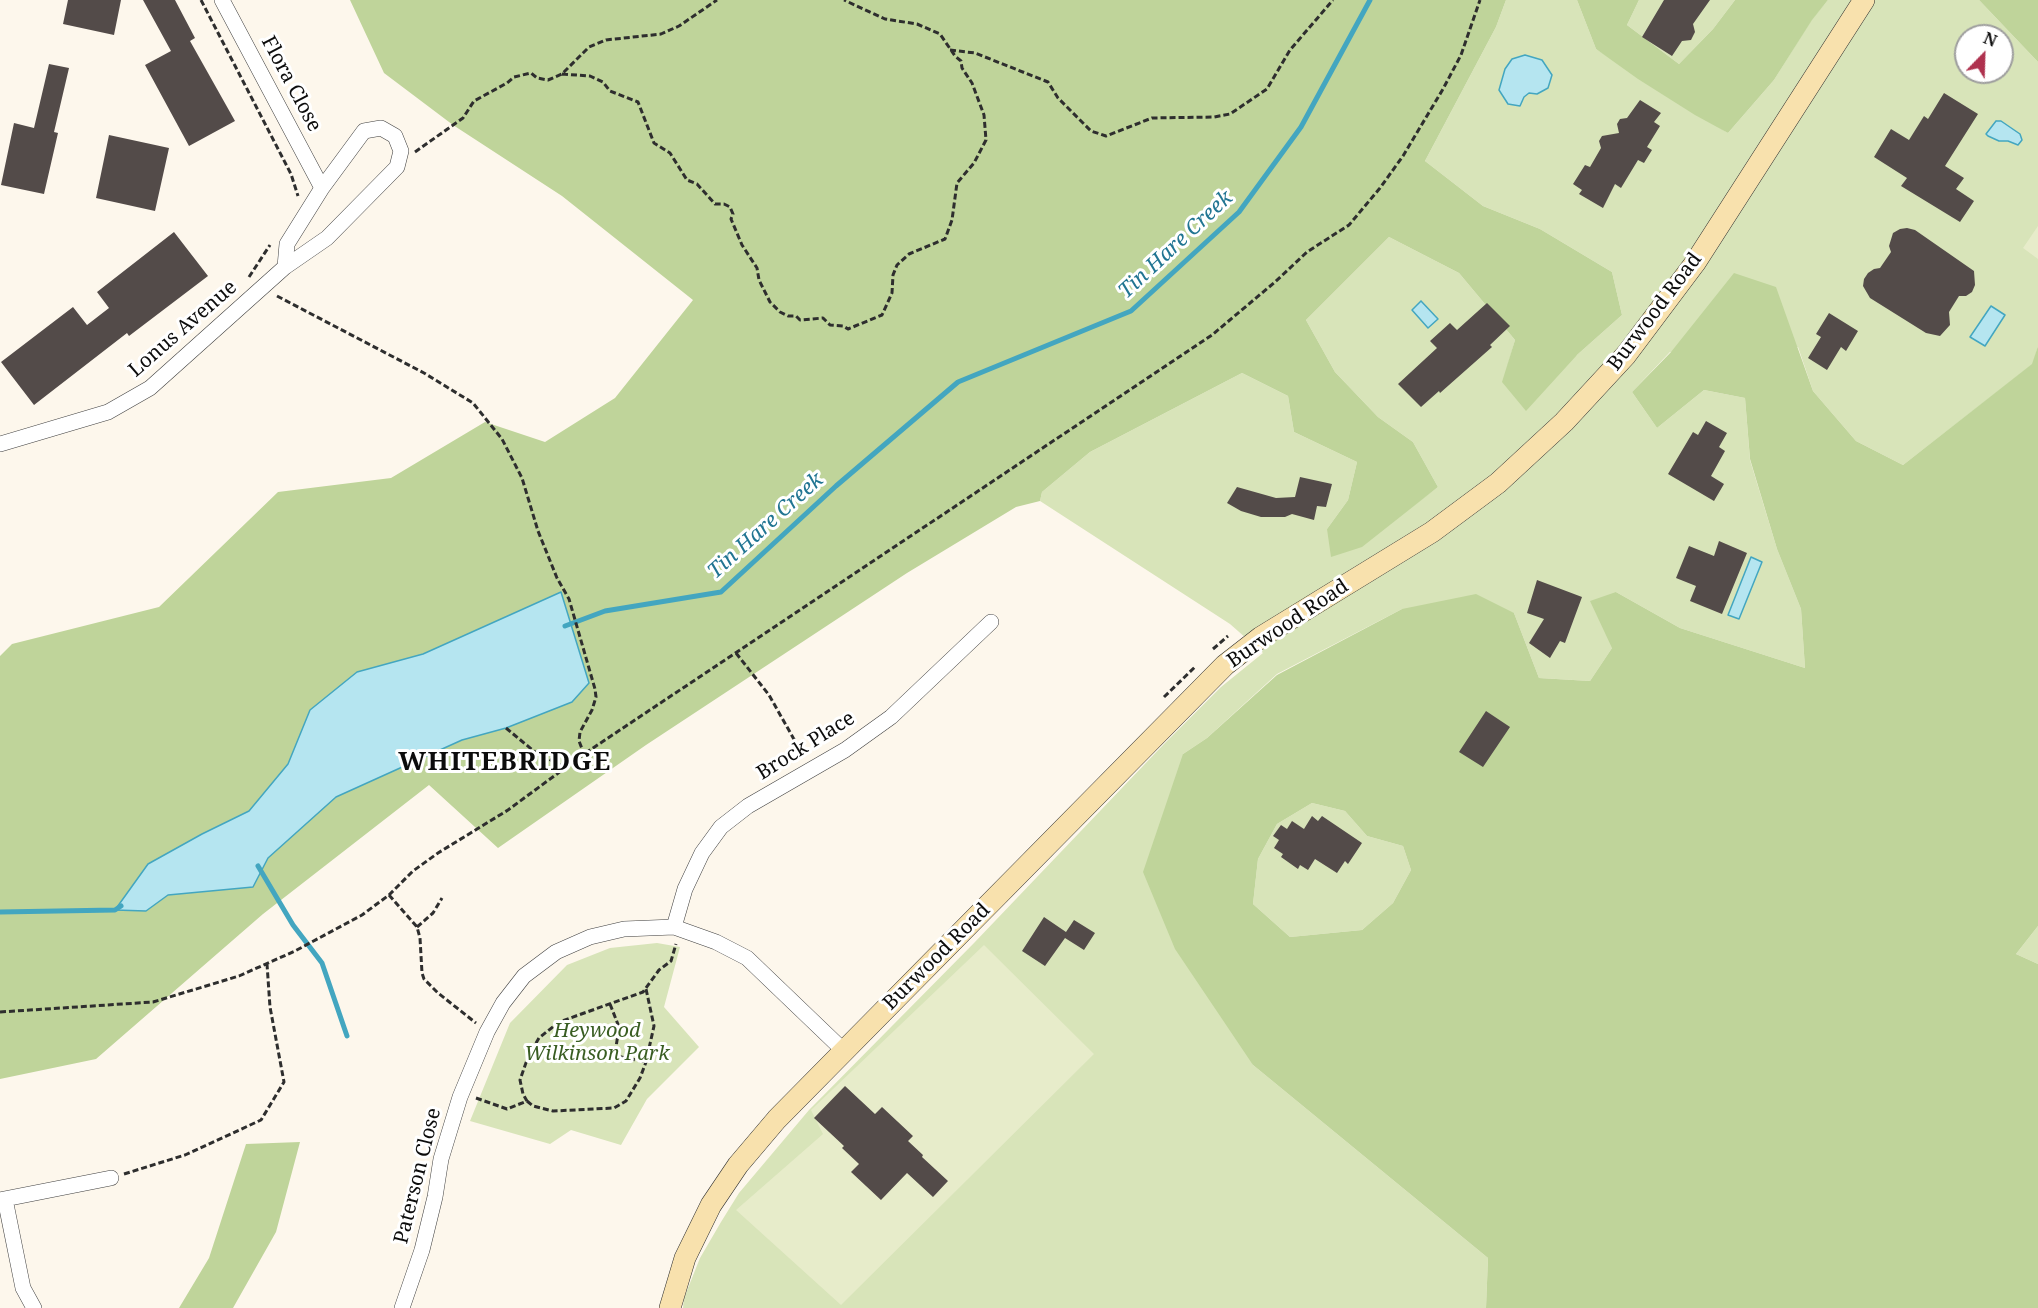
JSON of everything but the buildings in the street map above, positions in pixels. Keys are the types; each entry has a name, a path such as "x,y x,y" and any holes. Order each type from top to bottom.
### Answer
{"main road":[{"name":"Burwood Road","path":"670,1308 685,1258 711,1205 738,1165 777,1119 1225,664 1261,637 1432,532 1498,483 1564,422 1626,355 1695,263 1864,0"}],"street":[{"name":"Flora Close","path":"222,0 322,188"},
{"path":"285,267 287,244 322,188 364,131 381,128 395,136 401,151 397,167"},
{"name":"Lonus Avenue","path":"0,444 108,412 150,388 285,267 327,238 397,167"},
{"name":"Brock Place","path":"676,934 685,889 702,853 721,827 748,806 845,750 891,717 991,621"},
{"name":"Paterson Close","path":"402,1308 422,1250 447,1138 460,1096 487,1032 503,1003 524,976 556,952 590,937 624,929 676,934 716,942 747,958 844,1051"},
{"path":"34,1308 23,1288 2,1200 111,1178"}],"path":[{"path":"201,0 291,174 300,200"},
{"path":"397,167 463,118 474,101 514,77 531,73 537,78 548,80 562,74 589,48 606,40 661,34 678,26 717,0"},
{"path":"562,74 590,76 603,82 610,91 638,102 654,143 670,153 687,180 698,184 715,204 730,207 733,214 731,219 742,245 757,268 759,280 770,302 780,312 788,316 796,316 800,320 823,318 830,325 848,328 882,315 892,293 893,275 897,265 909,254 945,239 952,220 957,183 974,163 986,140 984,115 972,83 962,68 961,61 940,34 917,24 885,19 844,0"},
{"path":"951,50 975,53 1048,82 1058,98 1091,131 1106,136 1152,118 1214,117 1230,114 1267,89 1290,50 1333,0"},
{"path":"0,1012 153,1002 239,976 295,951 362,915 389,896 421,865 508,810 584,754 1212,335 1308,252 1349,225 1380,188 1424,123 1461,55 1480,0"},
{"path":"249,277 274,240"},
{"path":"262,288 388,353 473,404 502,439 522,478 538,531 557,578 569,599 596,697 580,732 579,741 584,754"},
{"path":"736,653 769,695 811,770"},
{"path":"506,728 535,752 565,768"},
{"path":"389,896 417,927 424,979 487,1032"},
{"path":"417,927 434,913 442,898"},
{"path":"646,989 654,1026 646,1062 640,1078 626,1101 614,1108 553,1111 541,1110 527,1101 520,1080 528,1057 539,1038 559,1022 636,996 646,989 659,970 671,961 676,934"},
{"path":"111,1178 185,1155 261,1120 284,1082 270,1007 267,964"},
{"path":"610,1004 619,1027 615,1054"},
{"path":"603,1056 615,1054 621,1058 646,1062"},
{"path":"474,1097 507,1109 527,1101"}],"green space":[{"path":"350,0 1506,0 1496,27 1425,161 1483,206 1540,229 1612,272 1622,315 1577,355 1526,411 1502,382 1515,340 1459,273 1389,237 1306,320 1335,372 1378,417 1413,442 1438,487 1362,547 1331,557 1327,529 1348,500 1357,462 1294,432 1288,396 1242,373 1090,452 1042,492 1040,501 1016,507 907,573 646,745 498,848 429,785 263,914 96,1059 0,1079 0,656 12,644 159,607 278,492 391,478 485,422 545,442 615,398 693,300 562,196 453,125 384,73"},
{"path":"1506,0 1577,0 1596,49 1728,133 1774,80 1812,19 1828,0 1979,0 2002,24 1954,24 1954,84 2014,84 2014,37 2038,62 2038,346 2033,364 1903,465 1856,441 1813,391 1798,347 1670,352 1632,392 1657,428 1704,390 1745,398 1750,460 1777,549 1801,609 1805,668 1680,628 1616,592 1612,648 1590,681 1539,678 1514,613 1402,609 1277,674 1207,738 1183,754 1253,1065 1488,1258 1486,1308 683,1308 684,1298 700,1258 739,1193 809,1110 974,943 1164,744 1221,687 1263,653 1230,624 1040,501 1042,492 1090,452 1242,373 1288,396 1294,432 1357,462 1348,500 1327,529 1398,517 1438,487 1413,442 1378,417 1335,372 1306,320 1389,237 1459,273 1515,340 1503,382 1577,355 1622,315 1612,272 1540,229 1483,206 1425,161 1496,27"},
{"path":"1577,0 1639,0 1627,25 1679,64 1713,29 1735,0 1828,0 1812,20 1774,80 1728,133 1638,79 1596,49"},
{"path":"1639,0 1735,0 1713,29 1679,64 1627,25"},
{"path":"1979,0 2038,0 2038,62 2014,37 2014,24 2002,24"},
{"path":"2038,226 2038,259 2023,248"},
{"path":"1734,273 1776,287 1813,391 1856,441 1903,465 2032,364 2038,346 2038,926 2016,954 2038,964 2038,1308 1486,1308 1488,1258 1253,1065 1175,949 1143,872 1183,754 1207,738 1277,675 1402,609 1476,594 1514,613 1539,678 1590,681 1612,648 1590,601 1616,592 1680,628 1805,668 1801,609 1777,549 1750,459 1745,398 1704,390 1657,428 1632,392 1671,352","holes":["1312,803 1345,811 1367,836 1403,846 1411,870 1393,903 1362,930 1290,937 1253,904 1258,859 1277,824"]},
{"path":"1312,803 1345,811 1367,836 1403,846 1411,870 1393,903 1362,930 1290,937 1253,904 1258,859 1277,824"},
{"path":"2038,926 2038,964 2016,954"},
{"name":"Heywood Wilkinson Park","path":"657,943 680,947 664,1007 699,1047 647,1099 621,1145 571,1130 550,1144 470,1121 510,1023 567,965 610,948"},
{"path":"984,945 1094,1054 841,1305 736,1210 823,1134 811,1110"},
{"path":"300,1142 276,1232 233,1308 179,1308 209,1258 246,1144"}],"water":[{"path":"1525,55 1542,60 1552,75 1548,88 1537,94 1529,93 1524,97 1520,106 1508,104 1499,90 1505,69 1512,59"},
{"path":"1996,121 2001,121 2020,134 2022,140 2018,145 2008,141 1999,141 1986,134"},
{"path":"1421,301 1438,319 1428,328 1412,310"},
{"path":"1991,306 2005,315 1985,346 1970,337"},
{"path":"1751,557 1762,562 1739,619 1728,615"},
{"path":"561,592 589,683 572,702 506,728 462,740 336,797 268,858 253,887 168,895 146,911 115,910 148,864 249,811 288,764 310,710 357,672 423,654"}],"waterway":[{"name":"Tin Hare Creek","path":"565,626 605,611 721,592 836,486 958,382 1131,311 1239,212 1301,127 1370,0"},
{"path":"258,866 293,925 322,963 347,1036"},
{"name":"Tin Hare Creek","path":"0,912 115,910 121,906"}],"district":[{"name":"WHITEBRIDGE","path":"505,763"}]}
